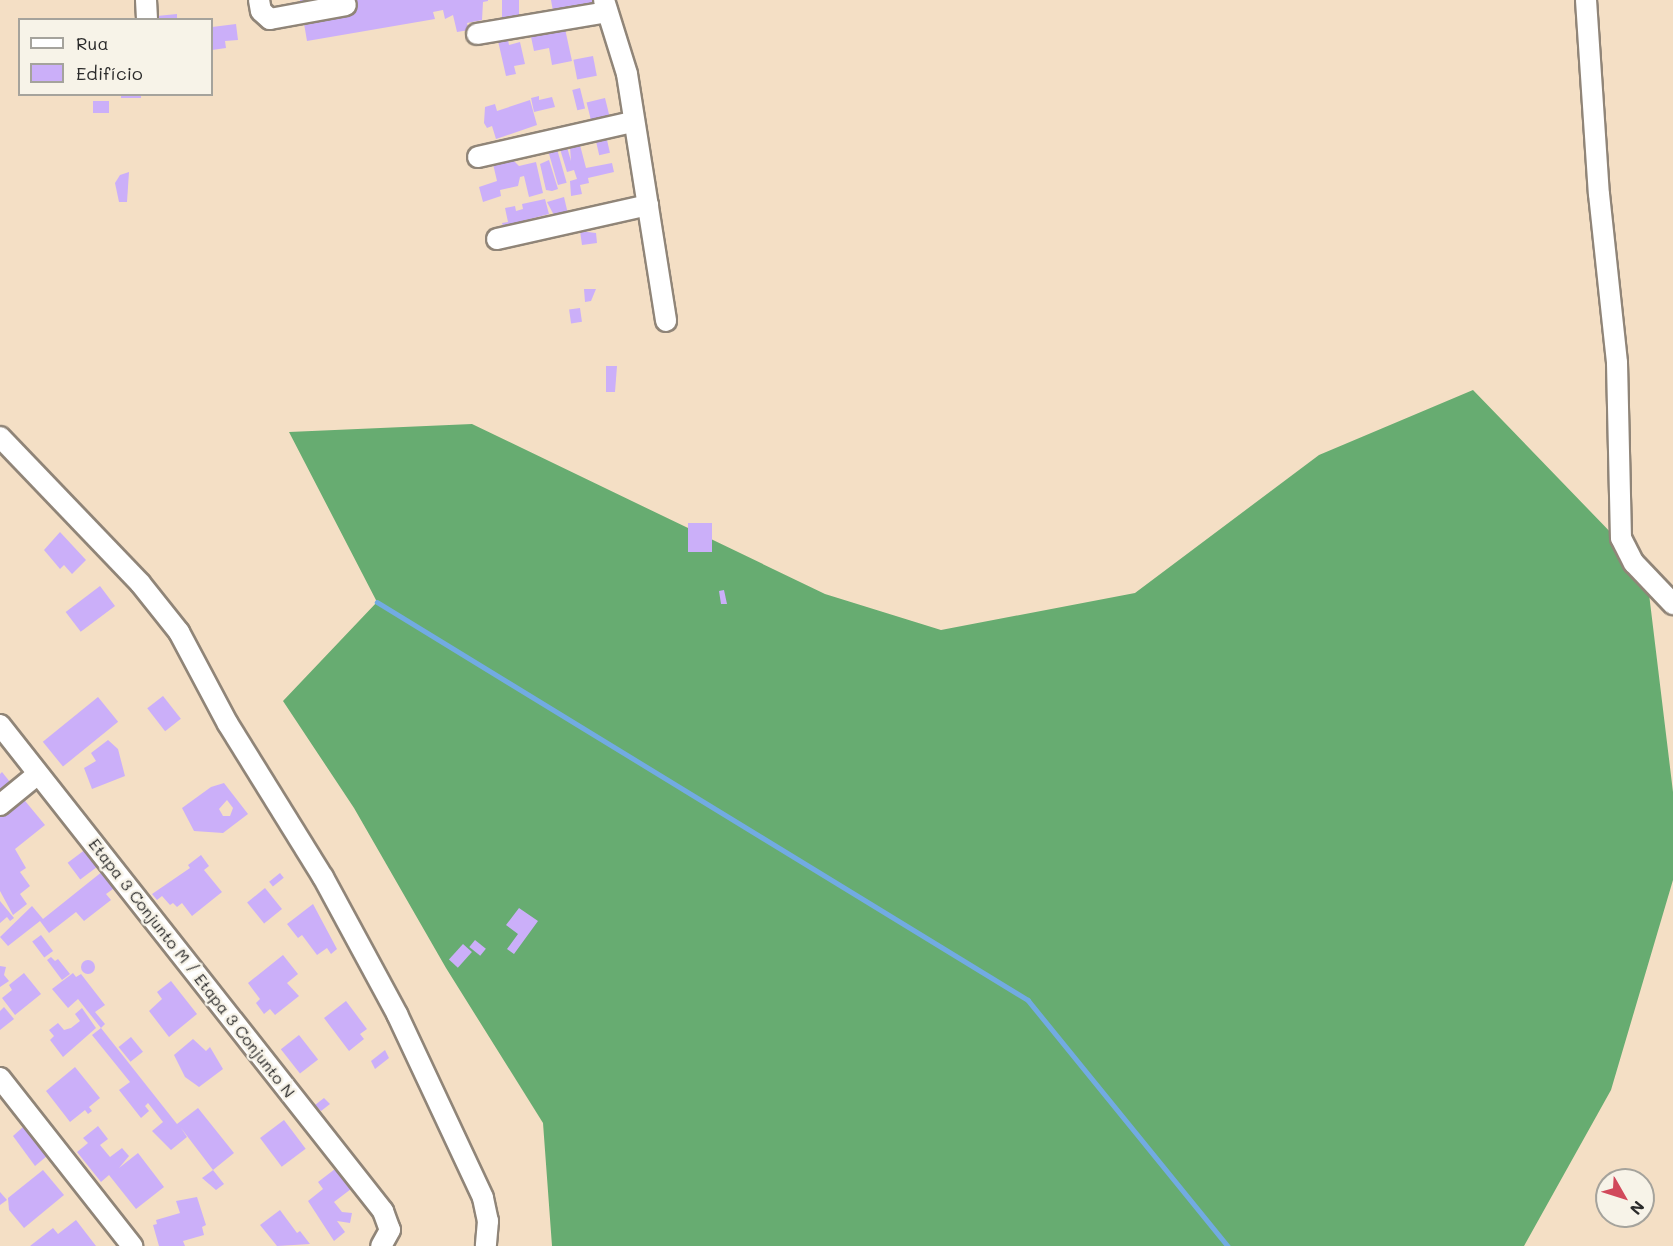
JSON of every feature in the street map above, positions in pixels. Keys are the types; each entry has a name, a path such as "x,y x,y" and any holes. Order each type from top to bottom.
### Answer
{"street":[{"path":"146,0 147,18"},
{"path":"259,0 261,11 270,19 346,5"},
{"path":"1586,0 1599,194 1617,363 1621,538 1634,563 1673,604"},
{"path":"477,34 606,6 625,64 632,122 666,321"},
{"path":"478,157 632,122"},
{"path":"497,239 648,205"},
{"path":"0,437 140,583 179,632 228,724 323,877 397,1014 483,1198 488,1221 486,1246"},
{"name":"Etapa 3 Conjunto M / Etapa 3 Conjunto N","path":"0,725 383,1211 390,1230 381,1246"},
{"path":"0,805 38,774"},
{"path":"0,1078 132,1246"}],"green space":[{"path":"1473,390 1646,569 1673,792 1673,880 1611,1090 1524,1246 552,1246 543,1123 446,968 354,808 283,701 377,602 289,432 472,424 825,594 941,630 1135,593 1319,455"}],"building":[{"path":"300,0 488,1 483,2 482,20 467,23 469,30 457,32 453,15 445,19 443,10 433,12 435,19 307,41"},
{"path":"502,0 519,0 519,24 502,24"},
{"path":"551,0 600,0 601,9 554,17"},
{"path":"177,14 177,18 157,18 157,16"},
{"path":"236,24 238,40 225,41 226,48 213,50 213,27"},
{"path":"564,24 572,61 552,65 549,48 534,51 530,32"},
{"path":"507,35 509,45 520,42 525,64 514,66 516,74 506,76 498,41"},
{"path":"593,56 597,76 577,79 573,60"},
{"path":"580,88 585,108 577,110 572,90"},
{"path":"121,96 141,96 141,98 121,98"},
{"path":"539,96 539,100 552,97 555,107 534,112 531,98"},
{"path":"605,98 610,118 592,123 587,103"},
{"path":"530,100 537,125 496,139 492,126 487,128 484,123 485,107 495,104 497,111"},
{"path":"93,101 109,101 109,113 93,113"},
{"path":"607,140 610,153 599,155 596,142"},
{"path":"580,145 586,168 612,163 614,172 588,178 589,183 580,185 582,194 571,196 570,181 577,179 574,170 567,172 560,149 567,147 571,161 570,147"},
{"path":"557,149 567,183 558,185 548,151"},
{"path":"512,159 519,166 536,162 543,193 529,197 524,176 520,177 518,186 500,190 501,196 483,202 479,187 497,181 493,164"},
{"path":"549,160 558,189 552,191 546,190 540,164"},
{"path":"129,172 127,202 119,202 115,183 120,175"},
{"path":"564,197 568,214 557,221 547,202"},
{"path":"545,199 549,214 526,220 528,229 504,229 502,223 508,222 505,208 515,206 516,211 523,209 522,204"},
{"path":"580,231 596,233 597,243 582,245"},
{"path":"584,289 596,289 591,301 585,302"},
{"path":"580,308 582,322 571,323 569,310"},
{"path":"606,366 617,366 615,392 606,392"},
{"path":"688,523 712,523 712,552 688,552"},
{"path":"60,532 86,560 72,574 64,565 60,569 44,550"},
{"path":"100,586 115,606 81,632 66,612"},
{"path":"724,590 727,604 721,604 719,591"},
{"path":"163,696 181,719 165,731 147,708"},
{"path":"98,697 118,722 63,767 43,742"},
{"path":"108,740 118,749 125,776 92,789 84,768 96,761 91,753"},
{"path":"2,772 14,787 0,793 0,774"},
{"path":"224,783 248,814 223,833 194,831 182,808 211,787","holes":["227,800 233,808 230,816 223,816 219,809"]},
{"path":"21,796 45,825 15,849 26,868 20,872 30,886 20,894 27,904 13,915 0,891 0,813"},
{"path":"86,849 99,866 80,880 68,863"},
{"path":"201,855 209,866 204,870 222,892 192,916 182,903 177,907 173,903 170,905 162,896 157,900 152,894 190,868 188,865"},
{"path":"103,871 123,896 120,898 113,889 106,894 111,900 84,921 76,912 49,933 40,921 8,946 0,937 32,906 43,919"},
{"path":"280,873 284,878 273,886 269,882"},
{"path":"265,888 282,909 264,923 247,902"},
{"path":"0,901 14,918 10,921 7,917 0,923"},
{"path":"313,904 337,949 331,954 327,948 317,955 302,935 298,938 287,924"},
{"path":"519,908 538,921 514,954 507,949 518,934 506,925"},
{"path":"41,935 53,951 44,958 32,942"},
{"path":"475,940 486,949 480,956 469,947"},
{"path":"463,944 472,952 458,968 449,960"},
{"path":"283,955 298,974 287,983 299,996 275,1015 270,1009 264,1014 256,1003 260,999 248,983"},
{"path":"51,957 55,961 58,959 70,974 62,980 47,960"},
{"path":"85,960 91,960 95,967 91,974 85,974 81,970 81,964"},
{"path":"0,966 6,967 4,975 9,981 0,987"},
{"path":"24,973 41,994 15,1015 2,998 12,990 9,985"},
{"path":"73,973 76,977 81,974 105,1005 95,1012 105,1024 101,1028 78,999 68,1008 52,989"},
{"path":"171,981 197,1014 169,1037 149,1011 162,999 157,992"},
{"path":"346,1001 367,1029 360,1034 364,1039 349,1051 324,1018"},
{"path":"4,1007 14,1019 0,1030 0,1011"},
{"path":"82,1008 96,1028 63,1057 50,1040 54,1036 49,1030 58,1023 64,1030 71,1028 80,1021 75,1014"},
{"path":"101,1028 177,1124 198,1108 234,1153 213,1170 181,1128 187,1137 171,1150 152,1131 163,1122 148,1103 145,1106 149,1111 141,1118 119,1090 130,1082 92,1035"},
{"path":"299,1035 318,1059 300,1074 281,1049"},
{"path":"131,1037 143,1052 131,1062 119,1047"},
{"path":"193,1039 206,1051 210,1047 223,1069 199,1087 185,1077 174,1055"},
{"path":"385,1050 389,1058 375,1069 371,1061"},
{"path":"75,1067 100,1098 89,1107 92,1111 88,1114 85,1110 70,1122 46,1091"},
{"path":"324,1098 330,1104 321,1111 315,1105"},
{"path":"284,1120 306,1149 282,1167 260,1138"},
{"path":"98,1126 108,1139 100,1145 110,1157 122,1148 129,1156 119,1168 138,1153 164,1187 136,1209 109,1175 101,1182 77,1152 88,1143 83,1138"},
{"path":"23,1127 47,1156 35,1166 13,1136"},
{"path":"335,1169 351,1189 334,1202 342,1212 352,1213 350,1223 337,1221 345,1232 334,1241 308,1201 323,1189 318,1182"},
{"path":"43,1170 64,1195 24,1228 9,1210 8,1198"},
{"path":"213,1170 224,1184 216,1190 202,1178"},
{"path":"0,1192 7,1200 0,1205"},
{"path":"197,1197 206,1225 202,1227 204,1235 183,1241 185,1246 159,1246 153,1225 157,1224 156,1220 180,1213 176,1201"},
{"path":"280,1210 297,1233 300,1231 310,1244 277,1246 260,1225"},
{"path":"76,1220 96,1246 30,1246 53,1228 58,1234"}],"waterway":[{"path":"377,602 1028,1000 1228,1246"}]}
